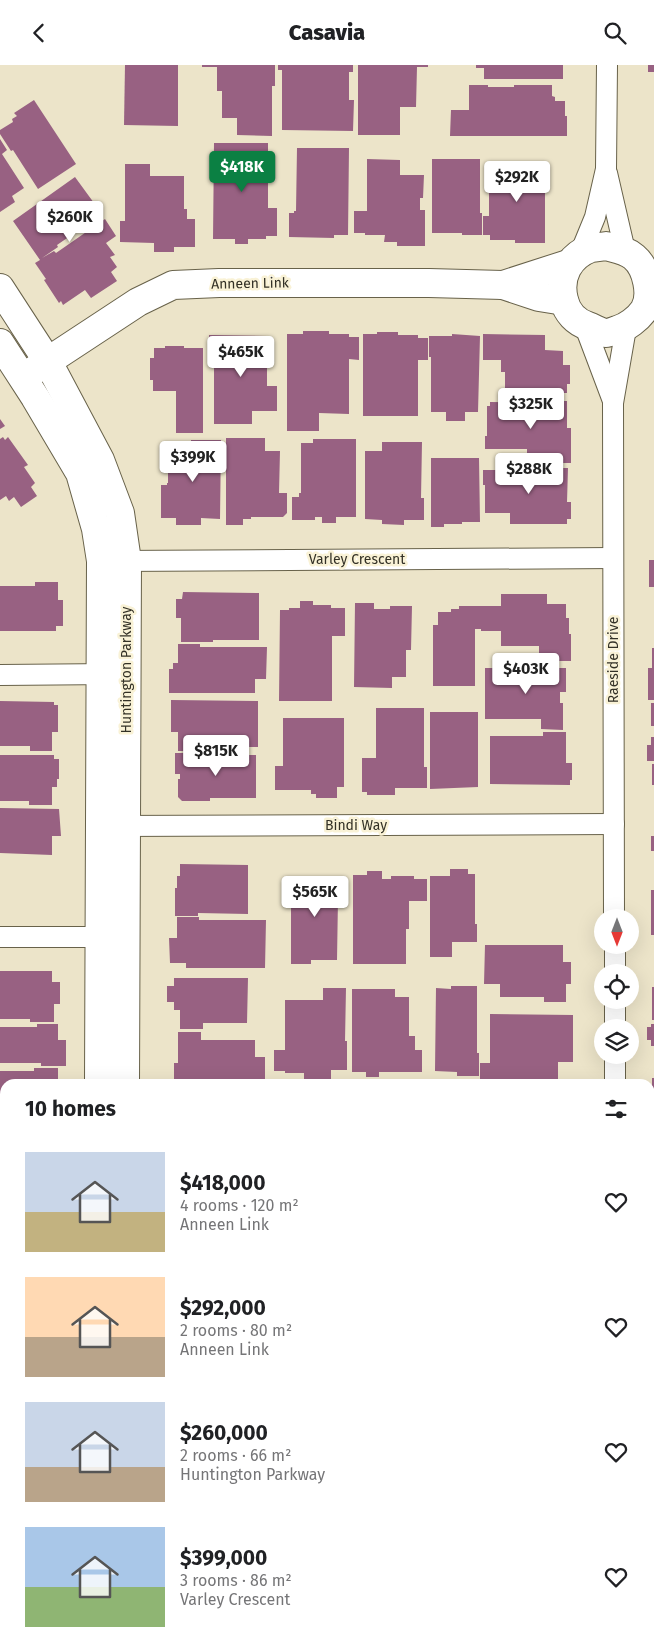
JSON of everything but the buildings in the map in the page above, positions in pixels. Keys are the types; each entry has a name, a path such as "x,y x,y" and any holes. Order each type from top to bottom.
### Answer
{"street":[{"path":"606,65 606,169 595,217 563,284 564,301 569,312 579,323 607,333 626,328 650,308 647,280 606,169"},
{"path":"574,260 592,248 606,246 640,262"},
{"name":"Anneen Link","path":"503,285 574,260"},
{"name":"Anneen Link","path":"22,377 48,362 138,302 173,285 219,283 429,283 503,285 539,297 564,301"},
{"name":"Huntington Parkway","path":"0,288 48,362 100,460 120,513 114,561 113,674 99,826 98,1079"},
{"name":"Raeside Drive","path":"584,325 613,403"},
{"name":"Raeside Drive","path":"614,909 613,403 626,328"},
{"name":"Huntington Parkway","path":"0,343 80,473 96,529 114,561"},
{"name":"Varley Crescent","path":"114,561 613,558"},
{"path":"0,675 113,674"},
{"name":"Huntington Parkway","path":"113,674 126,825 125,1079"},
{"name":"Bindi Way","path":"99,826 614,824"},
{"path":"0,937 126,938"},
{"path":"615,1064 615,1079"}]}
